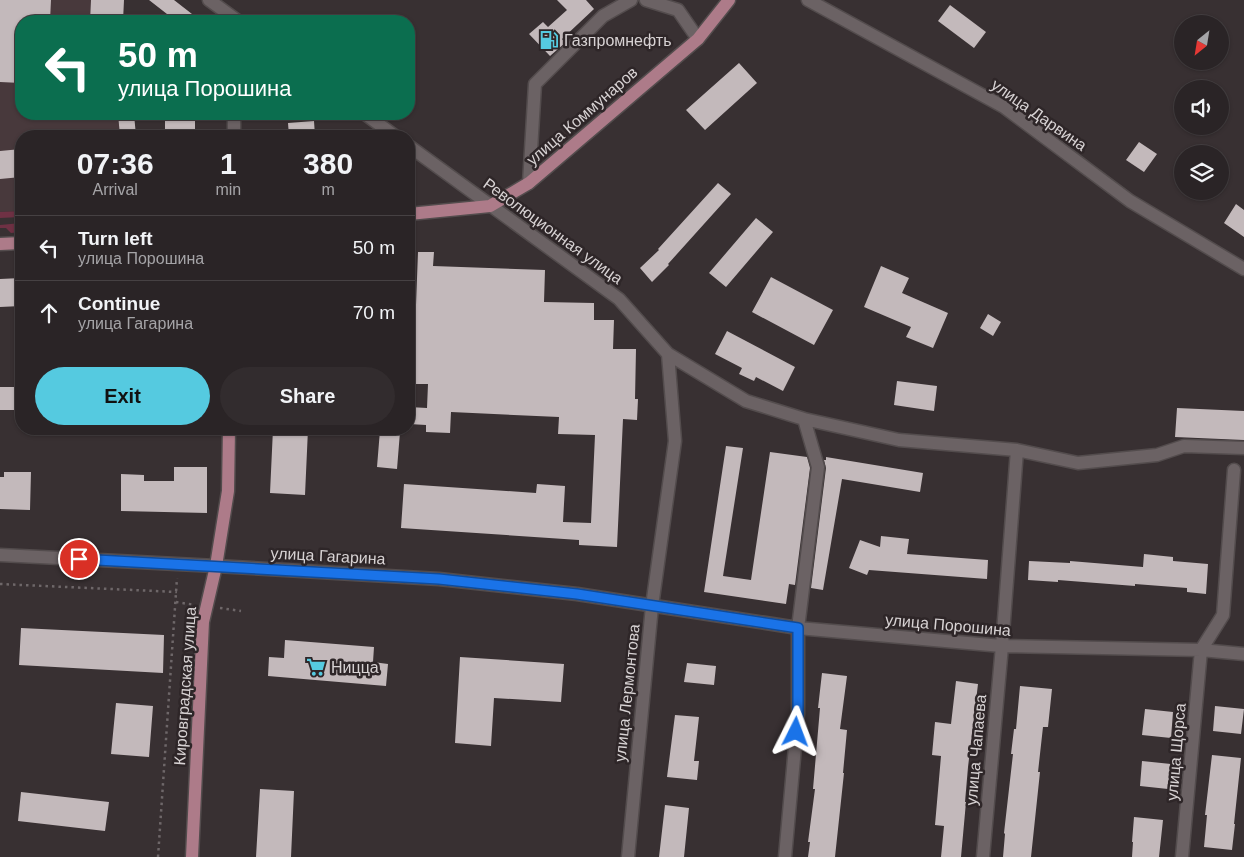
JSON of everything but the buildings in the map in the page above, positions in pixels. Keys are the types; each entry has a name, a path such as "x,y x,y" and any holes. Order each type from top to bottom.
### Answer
{"main road":[{"name":"улица Коммунаров","path":"490,206 529,183 698,39 730,0"},
{"path":"415,213 490,206"},
{"path":"0,244 15,243"},
{"name":"Кировградская улица","path":"192,857 203,622 216,566 228,491 229,435"}],"street":[{"path":"209,0 230,15"},
{"path":"529,183 535,84 603,16 631,0"},
{"path":"646,0 678,10 698,39"},
{"name":"улица Дарвина","path":"808,0 1004,107 1130,200 1244,269"},
{"path":"373,120 387,130"},
{"name":"Революционная улица","path":"415,150 619,299 668,354 746,401 804,419 899,440 1017,450 1078,462 1157,456 1184,446 1244,448"},
{"name":"улица Лермонтова","path":"628,857 652,606 675,441 668,354"},
{"path":"785,857 798,714 798,628 818,467 804,419"},
{"name":"улица Чапаева","path":"982,857 1002,646 1017,450"},
{"path":"1201,650 1223,614 1234,470"},
{"name":"улица Гагарина","path":"0,555 439,579 577,594 652,606"},
{"name":"улица Порошина","path":"652,606 798,628 1002,646 1201,650 1244,654"},
{"name":"улица Щорса","path":"1182,857 1201,650"}],"path":[{"path":"158,857 178,564"},
{"path":"0,584 177,592"}],"shaded area":[{"path":"0,0 91,0 90,15 15,15 15,120 119,120 119,130 15,130 15,211 0,212"},
{"path":"15,211 15,217 0,218 0,212"},
{"path":"15,224 15,233 11,233 6,228 0,228 0,225"}],"place":[{"name":"Газпромнефть","path":"549,40"},
{"name":"Ницца","path":"316,667"}],"route":[{"path":"79,559 439,579 577,594 798,628 798,714 796,732"}]}
